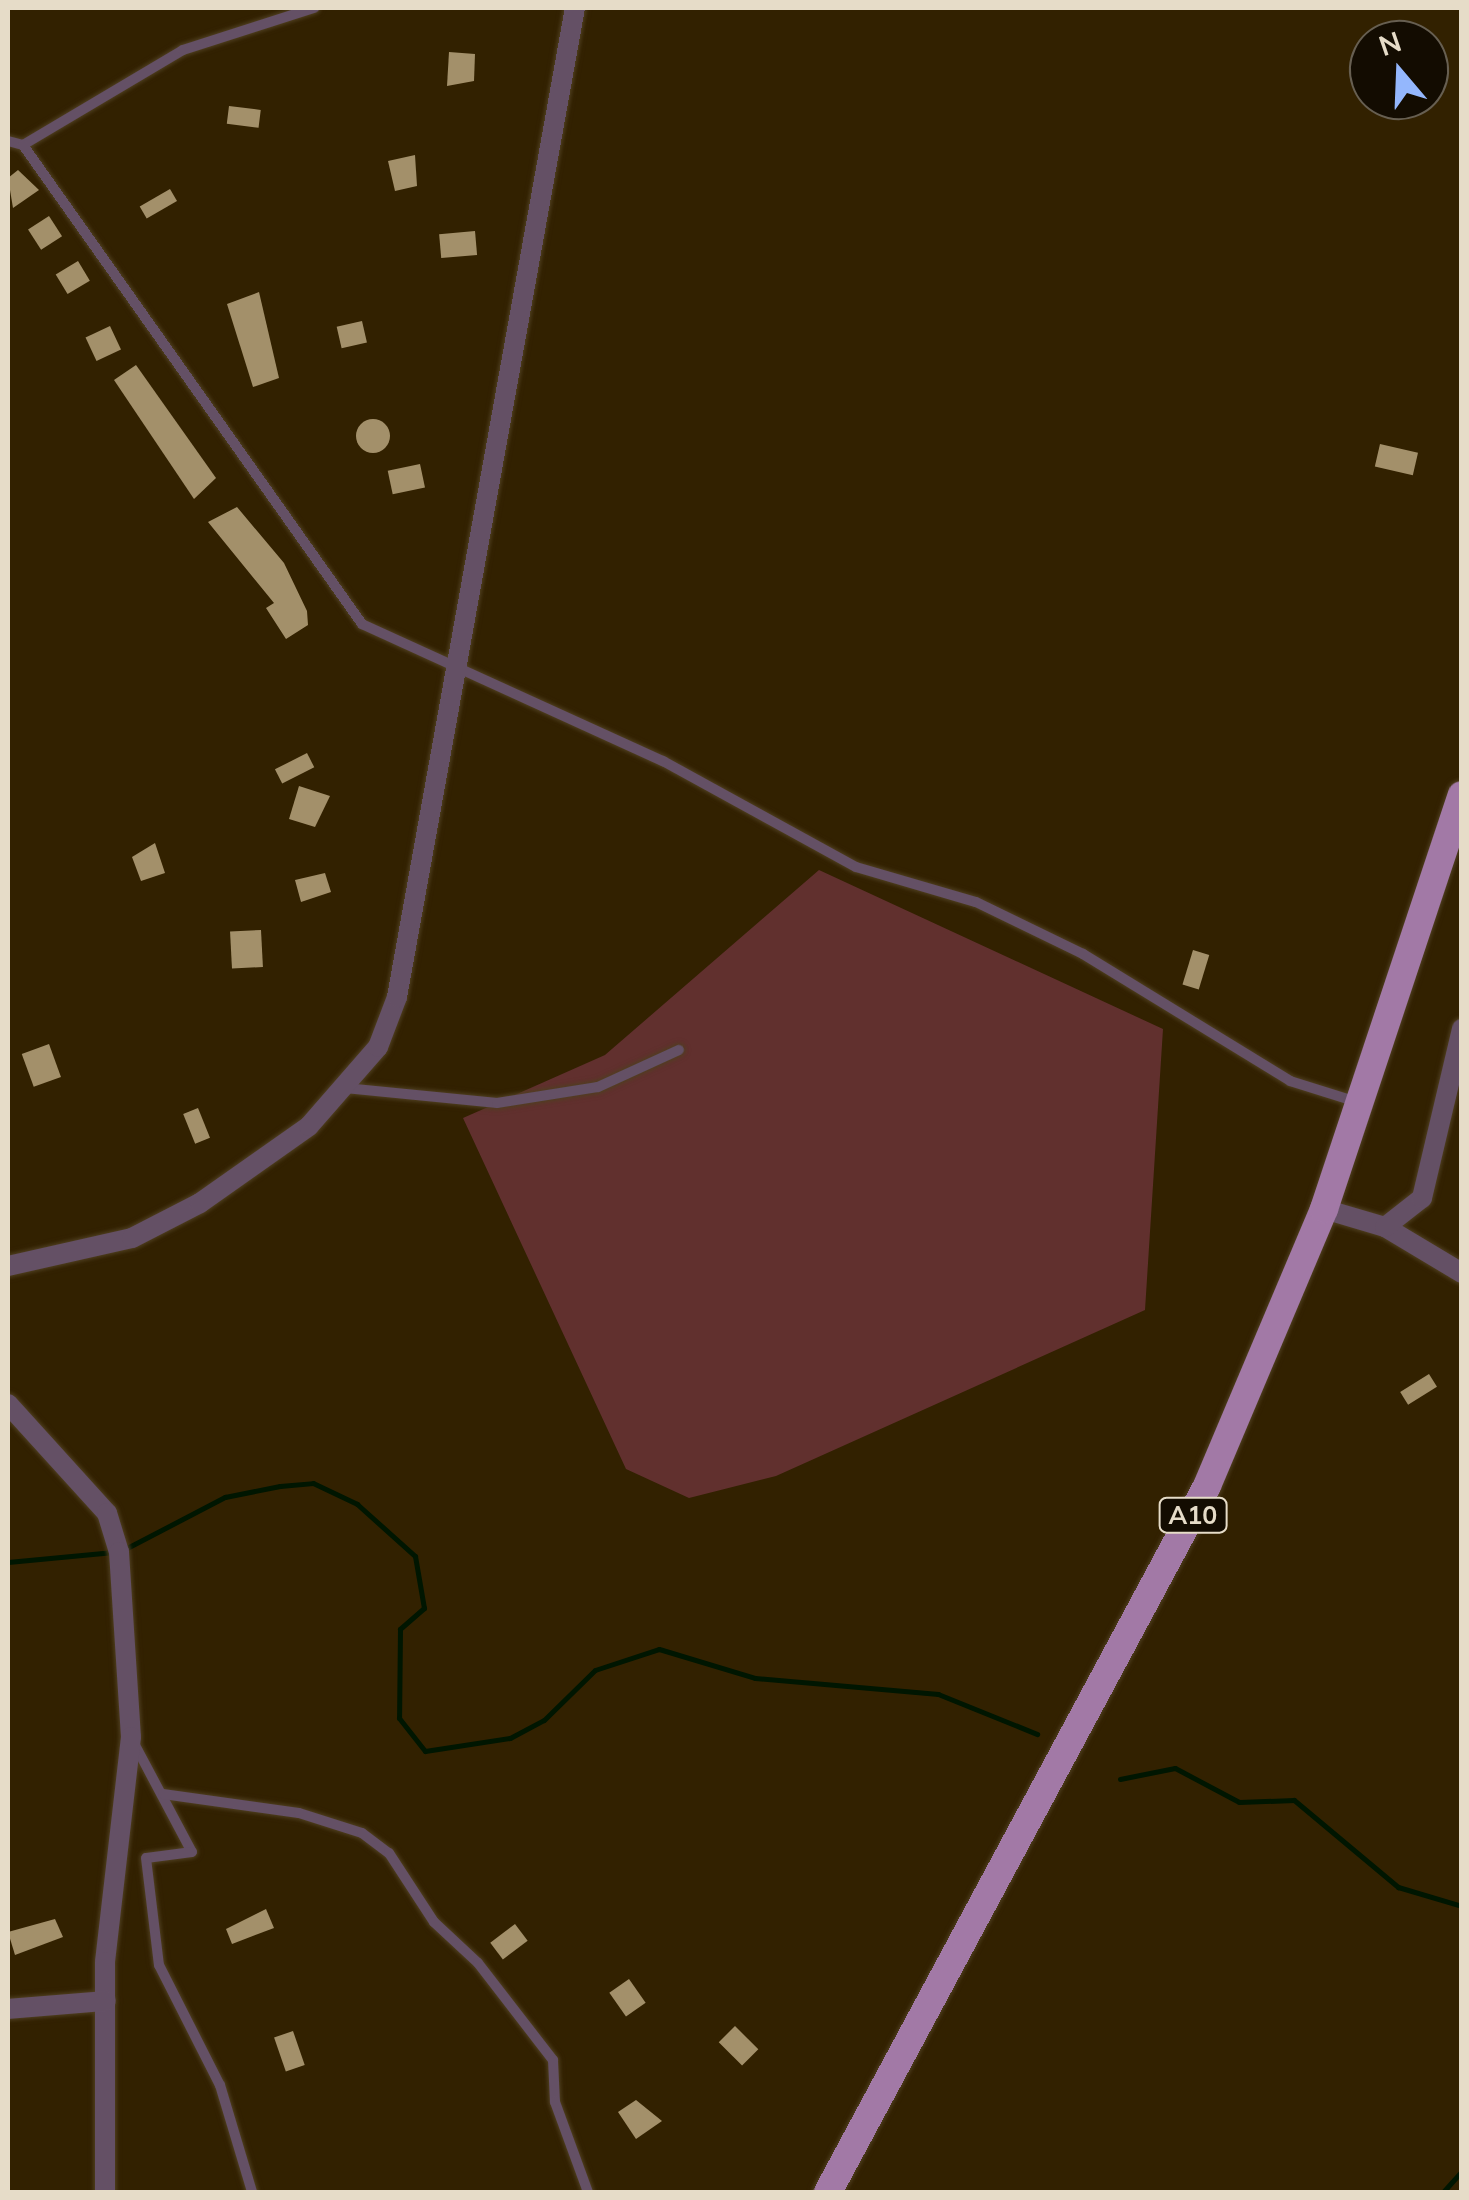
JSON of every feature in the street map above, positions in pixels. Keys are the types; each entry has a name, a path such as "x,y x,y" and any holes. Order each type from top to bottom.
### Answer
{"main road":[{"name":"A10","path":"828,2192 1149,1607 1324,1209 1354,1101 1462,795"}],"street":[{"path":"8,1266 132,1238 200,1203 309,1126 378,1048 397,997 453,659 575,8"},
{"path":"1385,1226 1422,1198 1462,1029"},
{"path":"1324,1209 1385,1226 1462,1272"},
{"path":"8,1404 106,1513 119,1552 132,1736 122,1758 106,2001 105,2192"},
{"path":"8,2010 106,2001"}],"lane":[{"path":"23,144 138,71 314,8"},
{"path":"8,141 23,144 351,612 374,631 453,659 856,867 976,902 1083,954 1290,1081 1354,1101"},
{"path":"345,1088 498,1103 598,1087 679,1050"},
{"path":"132,1736 192,1852 146,1858 159,1965 220,2085 252,2192"},
{"path":"163,1794 299,1814 362,1833 389,1853 434,1922 489,1976 552,2060 555,2102 588,2192"}],"shaded area":[{"path":"819,870 1163,1029 1145,1310 776,1476 689,1498 626,1469 463,1118 605,1055"}],"building":[{"path":"449,52 475,54 474,81 447,86"},
{"path":"229,106 261,110 259,128 227,124"},
{"path":"415,155 417,186 395,191 388,161"},
{"path":"18,170 39,190 13,208 8,178"},
{"path":"170,189 177,201 147,219 140,206"},
{"path":"49,216 62,236 41,250 28,230"},
{"path":"475,231 477,255 441,258 439,234"},
{"path":"78,261 90,281 68,294 56,274"},
{"path":"259,292 279,378 253,387 227,304"},
{"path":"362,321 367,342 342,348 337,327"},
{"path":"110,326 121,350 97,361 86,337"},
{"path":"136,365 216,478 194,499 114,380"},
{"path":"373,419 385,424 390,436 385,448 373,453 361,448 356,436 361,424"},
{"path":"1380,444 1418,453 1413,475 1375,466"},
{"path":"420,464 425,487 393,494 388,471"},
{"path":"237,507 284,563 307,611 308,625 286,639 266,608 274,603 208,522"},
{"path":"307,753 314,767 282,784 275,769"},
{"path":"299,786 330,796 315,827 289,819"},
{"path":"155,843 165,873 141,881 132,857"},
{"path":"325,873 331,892 301,902 295,880"},
{"path":"261,930 263,967 232,969 230,932"},
{"path":"1193,950 1209,955 1199,989 1182,984"},
{"path":"49,1044 61,1077 34,1087 22,1054"},
{"path":"198,1108 210,1138 195,1144 183,1114"},
{"path":"1429,1374 1437,1387 1408,1405 1400,1392"},
{"path":"266,1909 274,1928 232,1944 226,1929"},
{"path":"55,1919 63,1937 15,1955 8,1932"},
{"path":"515,1924 528,1941 503,1959 490,1943"},
{"path":"629,1979 646,2003 626,2017 609,1993"},
{"path":"735,2026 758,2049 742,2066 719,2042"},
{"path":"293,2031 305,2065 286,2072 274,2038"},
{"path":"636,2100 662,2121 636,2139 618,2112"}],"waterway":[{"path":"125,1549 225,1497 280,1486 313,1483 357,1504 415,1556 424,1608 400,1629 399,1718 425,1751 510,1738 544,1720 595,1670 659,1649 755,1678 938,1694 1037,1734"},
{"path":"8,1562 114,1552"},
{"path":"1120,1779 1175,1768 1239,1802 1294,1800 1398,1887 1462,1906"},
{"path":"1443,2192 1462,2171"}]}
